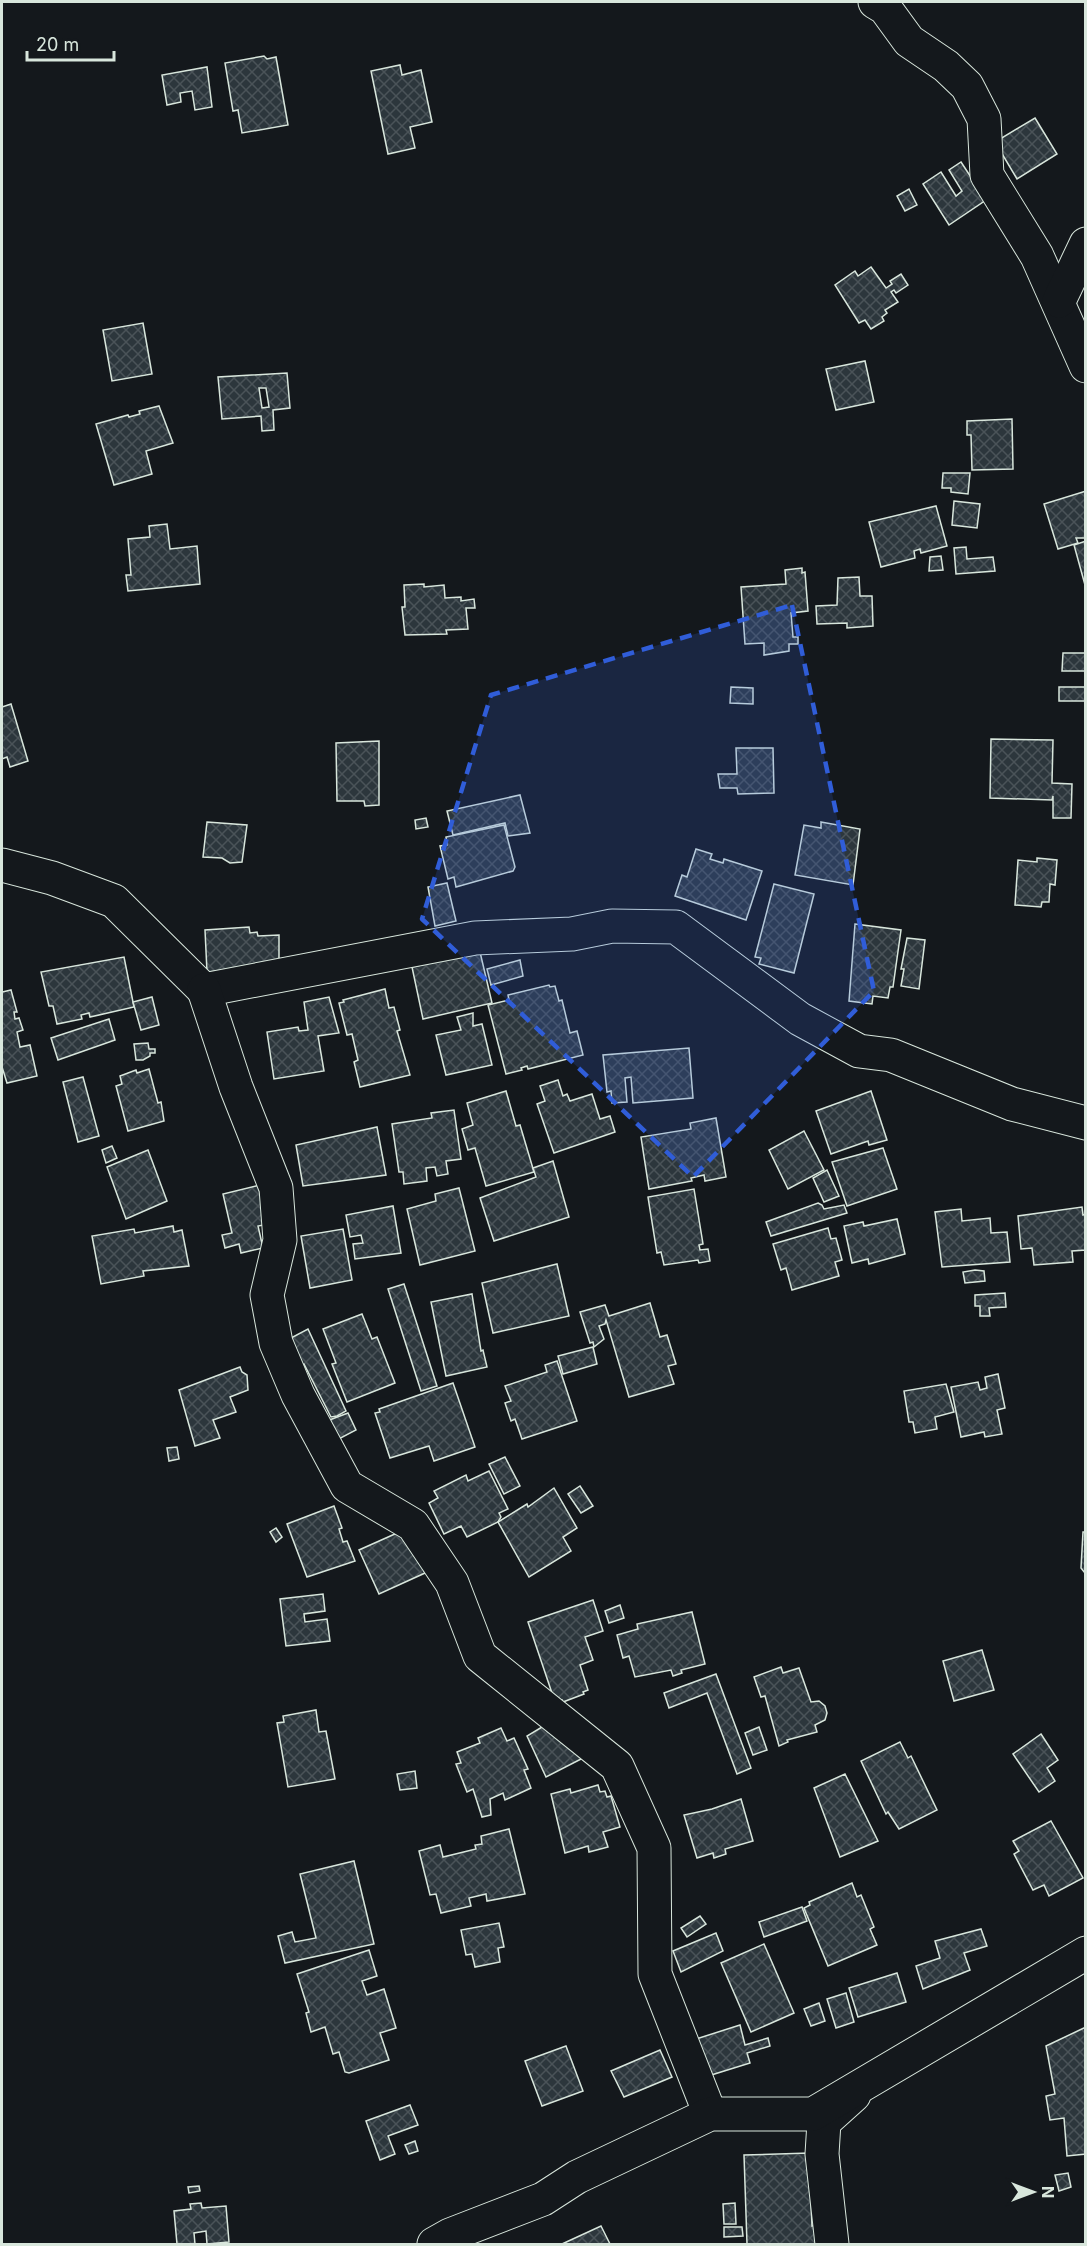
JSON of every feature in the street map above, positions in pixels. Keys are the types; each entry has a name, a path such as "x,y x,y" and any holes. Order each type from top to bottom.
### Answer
{"street":[{"path":"875,2 885,8 909,41 946,66 968,86 984,119 987,175 1037,256 1086,366"},
{"path":"1059,301 1086,244"},
{"path":"2,865 52,878 114,901 204,990 236,1087 276,1188 280,1240 267,1295 276,1343 298,1395 347,1486 413,1525 452,1583 480,1656 617,1766 654,1848 655,1974 710,2114"},
{"path":"204,990 475,938 572,934 612,926 676,927 800,1019 859,1051 891,1055 1012,1104 1086,1123"},
{"path":"434,2244 450,2235 543,2199 577,2177 710,2114 813,2114 1086,1953"},
{"path":"832,2244 822,2154 824,2122 867,2084"}],"highlighted area":[{"path":"792,605 874,991 693,1177 422,919 491,695"}],"building":[{"path":"264,56 267,59 276,57 288,125 242,133 238,110 233,111 225,63"},
{"path":"400,65 402,75 421,70 432,122 410,127 415,148 388,154 371,71"},
{"path":"207,67 212,107 195,110 192,91 180,93 181,102 167,105 162,75"},
{"path":"1035,118 1057,154 1017,179 995,142"},
{"path":"961,162 986,200 949,225 923,184 941,172 956,196 962,191 949,170"},
{"path":"909,189 917,205 905,211 897,196"},
{"path":"871,267 886,288 892,284 890,281 901,274 908,285 896,293 894,290 891,292 898,302 885,310 887,313 882,317 884,321 871,329 865,320 859,323 835,285 855,271 858,276"},
{"path":"143,323 152,374 112,381 103,330"},
{"path":"865,361 874,402 836,410 826,369"},
{"path":"287,373 290,408 273,410 274,430 262,431 261,416 222,419 218,377","holes":["259,388 266,388 269,407 262,408"]},
{"path":"159,406 173,443 146,451 152,474 114,485 96,424 140,414 139,411"},
{"path":"1012,419 1013,469 972,470 971,435 967,435 967,421"},
{"path":"943,473 970,473 968,494 951,492 951,488 942,488"},
{"path":"1086,491 1086,538 1076,538 1078,543 1058,549 1044,504"},
{"path":"954,501 980,504 977,528 952,525"},
{"path":"936,506 947,546 921,553 920,549 914,551 915,558 881,567 869,522"},
{"path":"167,524 170,549 197,546 200,584 128,591 126,575 131,575 128,539 150,537 149,526"},
{"path":"1086,541 1086,585 1085,585 1074,545"},
{"path":"966,547 967,559 993,557 995,571 956,574 954,548"},
{"path":"941,556 943,570 929,571 930,557"},
{"path":"802,568 802,573 805,572 808,611 791,613 793,637 798,637 798,644 789,644 789,651 764,655 764,643 745,644 741,587 786,584 785,570"},
{"path":"859,577 860,596 872,596 873,626 847,628 847,623 817,624 816,606 837,605 838,578"},
{"path":"424,584 424,587 444,585 445,598 461,597 461,601 474,599 475,608 466,608 468,629 446,630 447,634 405,635 402,607 405,607 404,585"},
{"path":"1063,653 1086,653 1086,671 1062,671"},
{"path":"731,687 753,688 753,704 730,703"},
{"path":"1059,687 1086,687 1086,701 1059,701"},
{"path":"11,704 28,761 10,767 7,757 2,759 2,707"},
{"path":"991,739 1053,740 1052,783 1072,784 1071,818 1053,818 1053,796 1052,800 990,798"},
{"path":"379,741 379,805 365,806 364,801 337,801 336,743"},
{"path":"736,748 773,748 774,793 738,794 737,788 720,788 718,774 737,774"},
{"path":"520,795 530,833 508,836 505,823 453,835 447,811"},
{"path":"426,818 428,827 416,829 415,820"},
{"path":"207,822 247,825 242,862 230,863 222,858 203,857"},
{"path":"821,822 860,829 853,885 795,875 804,825 821,828"},
{"path":"504,825 515,867 513,871 456,887 454,877 448,879 440,846 447,845 446,837"},
{"path":"696,849 712,854 710,859 723,863 724,859 762,871 746,920 675,896 682,875 687,877"},
{"path":"1037,858 1057,860 1055,885 1050,884 1049,902 1042,902 1041,907 1015,905 1018,860 1037,862"},
{"path":"447,883 456,921 435,926 428,887"},
{"path":"774,884 814,894 794,973 759,964 761,958 755,957"},
{"path":"855,924 901,930 893,987 890,987 888,998 873,996 872,1004 849,1001"},
{"path":"249,927 250,933 257,932 258,936 279,935 279,966 207,972 205,930"},
{"path":"907,938 925,940 919,989 901,986 904,969 901,969"},
{"path":"480,952 492,1003 423,1019 412,967"},
{"path":"124,957 134,1007 90,1017 89,1013 81,1015 82,1019 57,1024 53,1006 49,1006 41,972"},
{"path":"520,960 523,976 491,985 487,969"},
{"path":"549,985 550,987 555,986 559,1001 562,1000 570,1033 577,1031 583,1055 528,1069 527,1066 521,1068 522,1070 506,1074 488,1005 509,1000 508,995"},
{"path":"385,989 389,1008 394,1007 400,1030 397,1031 410,1075 360,1087 354,1062 358,1060 352,1034 347,1035 339,1003"},
{"path":"11,990 17,1012 14,1012 15,1019 19,1018 23,1030 17,1032 20,1047 30,1045 37,1076 7,1083 2,1067 2,992"},
{"path":"152,997 159,1025 141,1030 133,1002"},
{"path":"329,997 339,1033 318,1036 324,1071 274,1079 267,1032 298,1027 299,1031 308,1030 304,1002"},
{"path":"473,1013 473,1026 482,1024 492,1065 446,1075 436,1035 461,1030 457,1017"},
{"path":"109,1019 115,1040 58,1060 51,1038"},
{"path":"148,1043 149,1049 155,1049 155,1053 150,1053 150,1056 143,1060 136,1060 134,1044"},
{"path":"689,1048 693,1098 633,1103 631,1077 625,1078 627,1102 612,1103 611,1091 607,1092 603,1055"},
{"path":"149,1069 158,1103 161,1102 164,1121 128,1131 116,1086 122,1084 120,1076 136,1070 137,1073"},
{"path":"83,1077 99,1136 78,1142 63,1082"},
{"path":"558,1080 563,1096 567,1094 570,1101 592,1094 600,1119 610,1116 615,1132 554,1153 537,1104 545,1101 540,1086"},
{"path":"506,1091 516,1126 520,1125 534,1172 486,1186 475,1148 468,1150 462,1129 473,1125 467,1103"},
{"path":"871,1091 887,1140 869,1145 868,1141 831,1154 816,1111"},
{"path":"454,1110 461,1159 446,1161 448,1174 437,1176 435,1167 426,1168 427,1181 404,1184 403,1172 399,1172 392,1124 432,1118 431,1113"},
{"path":"716,1118 726,1177 705,1181 704,1175 691,1178 692,1181 649,1189 641,1137 691,1129 690,1123"},
{"path":"377,1127 386,1175 303,1186 296,1145"},
{"path":"804,1131 824,1170 788,1189 769,1150"},
{"path":"112,1146 117,1158 106,1163 102,1150"},
{"path":"883,1148 897,1189 847,1206 832,1162"},
{"path":"148,1150 167,1201 126,1219 107,1167"},
{"path":"553,1161 569,1217 494,1241 480,1198 536,1177 533,1168"},
{"path":"827,1170 839,1196 824,1202 813,1178"},
{"path":"260,1185 269,1224 258,1226 263,1248 241,1253 239,1244 225,1248 222,1235 232,1233 223,1194"},
{"path":"459,1188 475,1251 420,1265 407,1209 436,1201 435,1194"},
{"path":"694,1189 703,1244 699,1245 700,1250 708,1249 710,1261 699,1263 698,1260 664,1265 661,1252 657,1253 648,1197"},
{"path":"818,1203 824,1209 844,1205 847,1213 771,1236 766,1222"},
{"path":"393,1206 401,1253 355,1259 353,1244 363,1243 361,1235 350,1237 346,1215"},
{"path":"1082,1207 1083,1215 1086,1214 1086,1250 1072,1251 1073,1262 1034,1265 1032,1248 1021,1249 1018,1216"},
{"path":"961,1209 962,1221 990,1218 991,1233 1007,1232 1010,1262 942,1267 935,1212"},
{"path":"897,1219 905,1254 869,1264 868,1259 852,1263 844,1226 863,1222 864,1226"},
{"path":"173,1226 174,1232 182,1230 189,1266 143,1271 144,1276 101,1284 92,1236 134,1229 135,1233"},
{"path":"828,1228 831,1239 836,1238 842,1260 835,1262 839,1276 792,1290 786,1268 781,1270 773,1244"},
{"path":"343,1229 352,1280 310,1288 301,1236"},
{"path":"557,1264 569,1316 493,1333 482,1283"},
{"path":"984,1271 985,1281 965,1283 963,1272"},
{"path":"404,1284 437,1386 421,1391 388,1289"},
{"path":"1005,1293 1006,1307 989,1308 990,1316 980,1316 980,1306 975,1306 975,1295"},
{"path":"472,1294 481,1351 483,1350 487,1367 446,1376 431,1302"},
{"path":"650,1303 660,1337 667,1335 676,1364 668,1366 674,1384 629,1397 606,1320 605,1324 599,1326 604,1339 594,1347 593,1342 590,1343 580,1312 605,1305 609,1316"},
{"path":"362,1314 372,1339 377,1337 395,1383 347,1402 332,1364 336,1363 323,1329"},
{"path":"308,1329 346,1411 337,1416 331,1417 304,1364 299,1365 287,1340"},
{"path":"593,1347 597,1364 563,1374 558,1356"},
{"path":"557,1361 577,1421 522,1439 515,1419 511,1421 505,1403 511,1401 505,1386 547,1372 545,1365"},
{"path":"240,1367 247,1375 248,1390 230,1397 236,1412 213,1420 220,1438 195,1446 179,1390"},
{"path":"998,1374 1005,1408 997,1410 1002,1434 985,1437 984,1432 961,1437 951,1387 978,1382 980,1390 987,1388 985,1377"},
{"path":"453,1383 475,1447 434,1461 429,1446 390,1458 375,1413 380,1412 379,1409"},
{"path":"946,1384 954,1412 935,1417 937,1429 915,1433 913,1422 909,1422 904,1391"},
{"path":"348,1413 356,1430 333,1442 324,1422"},
{"path":"177,1447 179,1459 169,1461 167,1448"},
{"path":"505,1457 520,1486 504,1494 489,1464"},
{"path":"489,1471 508,1509 499,1513 501,1517 498,1522 467,1537 461,1526 444,1534 429,1503 438,1498 434,1491 466,1475 468,1481"},
{"path":"580,1486 593,1506 581,1513 568,1494"},
{"path":"554,1488 577,1528 563,1537 571,1551 529,1577 498,1522 527,1504 528,1507"},
{"path":"334,1506 342,1528 339,1529 343,1542 347,1541 355,1561 307,1577 287,1524"},
{"path":"276,1528 282,1537 276,1542 270,1532"},
{"path":"406,1529 425,1573 379,1594 359,1550"},
{"path":"1083,1532 1086,1532 1086,1587 1085,1573 1081,1568"},
{"path":"323,1594 325,1611 304,1614 305,1622 327,1619 330,1641 286,1646 280,1599"},
{"path":"593,1600 603,1631 585,1637 593,1660 580,1665 588,1690 583,1692 584,1694 563,1702 562,1700 555,1702 528,1622"},
{"path":"620,1605 624,1618 609,1623 605,1611"},
{"path":"692,1612 705,1664 681,1670 682,1673 673,1676 671,1670 635,1677 629,1656 623,1658 617,1635 638,1629 637,1624"},
{"path":"982,1650 994,1690 954,1701 943,1661"},
{"path":"781,1667 783,1673 799,1668 811,1702 819,1701 825,1706 827,1713 825,1720 815,1725 817,1732 787,1740 788,1742 779,1746 765,1696 761,1697 754,1677"},
{"path":"716,1674 751,1768 737,1774 707,1693 669,1708 664,1693"},
{"path":"316,1710 319,1732 326,1731 335,1779 288,1787 277,1723 284,1722 283,1716"},
{"path":"547,1724 583,1758 546,1777 527,1736"},
{"path":"759,1727 767,1750 753,1755 745,1733"},
{"path":"501,1728 507,1741 514,1738 528,1769 524,1770 531,1788 505,1800 503,1793 490,1799 491,1815 482,1817 473,1789 467,1792 456,1764 461,1763 457,1752 480,1743 478,1738"},
{"path":"1041,1734 1058,1760 1047,1768 1055,1781 1039,1792 1013,1754"},
{"path":"900,1742 908,1758 911,1756 937,1810 899,1829 888,1812 886,1814 861,1761"},
{"path":"415,1771 417,1788 400,1790 397,1774"},
{"path":"845,1774 878,1841 840,1857 814,1788"},
{"path":"598,1785 600,1792 605,1791 607,1797 611,1796 620,1827 603,1832 608,1847 589,1852 588,1846 565,1853 551,1794 570,1789 571,1793"},
{"path":"741,1799 753,1841 725,1849 726,1854 714,1858 713,1853 697,1858 684,1815"},
{"path":"1051,1821 1083,1878 1049,1896 1044,1885 1033,1890 1014,1854 1019,1851 1013,1841"},
{"path":"509,1829 525,1894 487,1901 486,1894 469,1898 471,1906 441,1913 436,1894 430,1895 419,1851 440,1845 443,1857 476,1849 475,1845 482,1844 481,1836"},
{"path":"354,1861 374,1944 285,1963 278,1936 292,1932 295,1942 316,1938 300,1874"},
{"path":"852,1883 857,1897 861,1895 874,1927 870,1929 877,1945 828,1966 804,1908 810,1905 809,1902"},
{"path":"802,1907 807,1921 764,1937 759,1922"},
{"path":"700,1916 706,1924 687,1937 681,1928"},
{"path":"499,1923 504,1947 498,1948 500,1962 475,1967 472,1954 466,1955 461,1930"},
{"path":"981,1929 987,1946 964,1953 970,1970 923,1989 916,1966 940,1958 935,1941"},
{"path":"716,1933 723,1951 681,1972 673,1951"},
{"path":"764,1944 794,2013 751,2032 721,1963"},
{"path":"369,1950 377,1976 362,1981 367,1995 384,1989 396,2028 380,2033 389,2060 349,2073 345,2072 339,2052 333,2054 325,2027 311,2032 306,2013 309,2012 297,1974"},
{"path":"897,1973 906,2002 858,2017 849,1988"},
{"path":"846,1993 854,2022 836,2028 827,1999"},
{"path":"819,2003 825,2021 811,2026 804,2009"},
{"path":"740,2025 745,2045 768,2038 770,2046 747,2053 750,2063 708,2076 693,2040"},
{"path":"1086,2027 1086,2154 1067,2156 1064,2118 1050,2120 1046,2096 1055,2094 1046,2046"},
{"path":"566,2046 583,2091 542,2106 525,2061"},
{"path":"660,2050 672,2077 624,2097 611,2071"},
{"path":"410,2105 418,2125 388,2136 395,2154 380,2160 366,2121"},
{"path":"415,2141 418,2151 409,2154 405,2145"},
{"path":"809,2153 812,2226 816,2225 817,2244 747,2244 744,2155"},
{"path":"1068,2173 1071,2187 1059,2191 1055,2175"},
{"path":"199,2186 200,2191 189,2193 188,2187"},
{"path":"201,2203 202,2208 226,2206 229,2242 207,2244 206,2231 194,2233 195,2244 177,2244 174,2211 191,2209 190,2204"},
{"path":"735,2203 736,2224 724,2224 723,2204"},
{"path":"601,2226 610,2244 562,2244"},
{"path":"724,2227 742,2227 743,2236 724,2237"}]}
